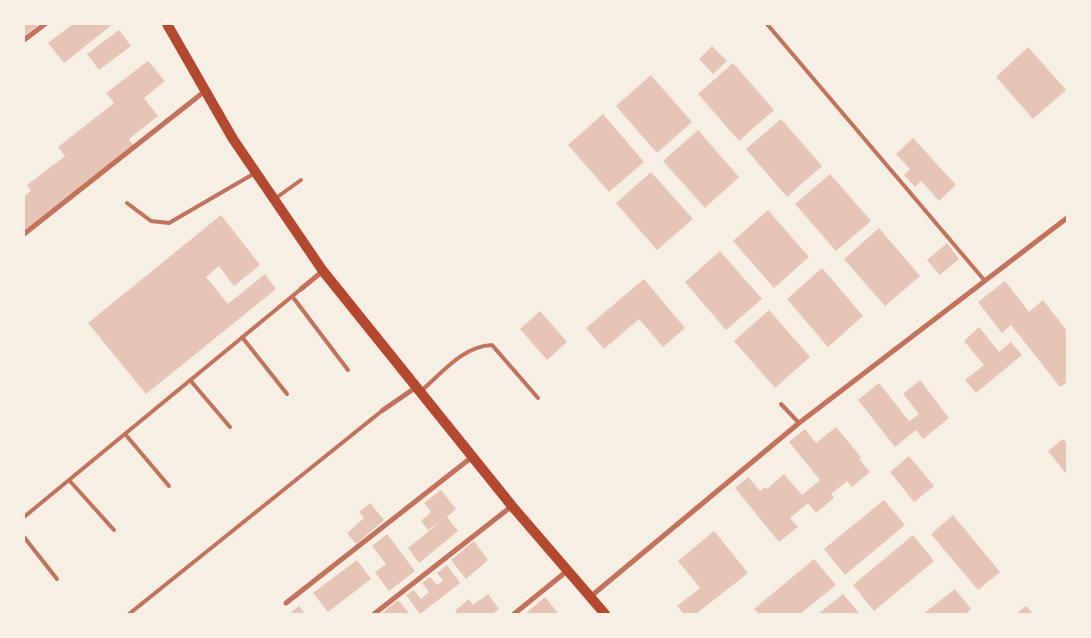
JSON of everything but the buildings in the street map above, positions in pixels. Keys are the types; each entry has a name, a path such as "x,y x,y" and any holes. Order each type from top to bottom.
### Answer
{"main road":[{"path":"167,24 254,173 323,271 512,506 605,614"}],"street":[{"path":"24,40 44,24"},
{"path":"24,234 205,91"},
{"path":"590,597 799,423 1067,218"},
{"path":"301,288 323,271"},
{"path":"383,410 417,390"},
{"path":"286,603 472,457"},
{"path":"374,614 512,506"},
{"path":"514,614 567,571"}],"lane":[{"path":"767,24 985,280"},
{"path":"127,203 151,221 169,223 254,173"},
{"path":"274,199 301,180"},
{"path":"24,517 301,288"},
{"path":"292,296 348,370"},
{"path":"242,338 287,394"},
{"path":"417,390 464,354 479,346 492,345 538,398"},
{"path":"190,380 230,427"},
{"path":"781,404 799,423"},
{"path":"129,614 383,410"},
{"path":"125,434 169,486"},
{"path":"69,480 114,530"},
{"path":"24,537 57,579"}]}
